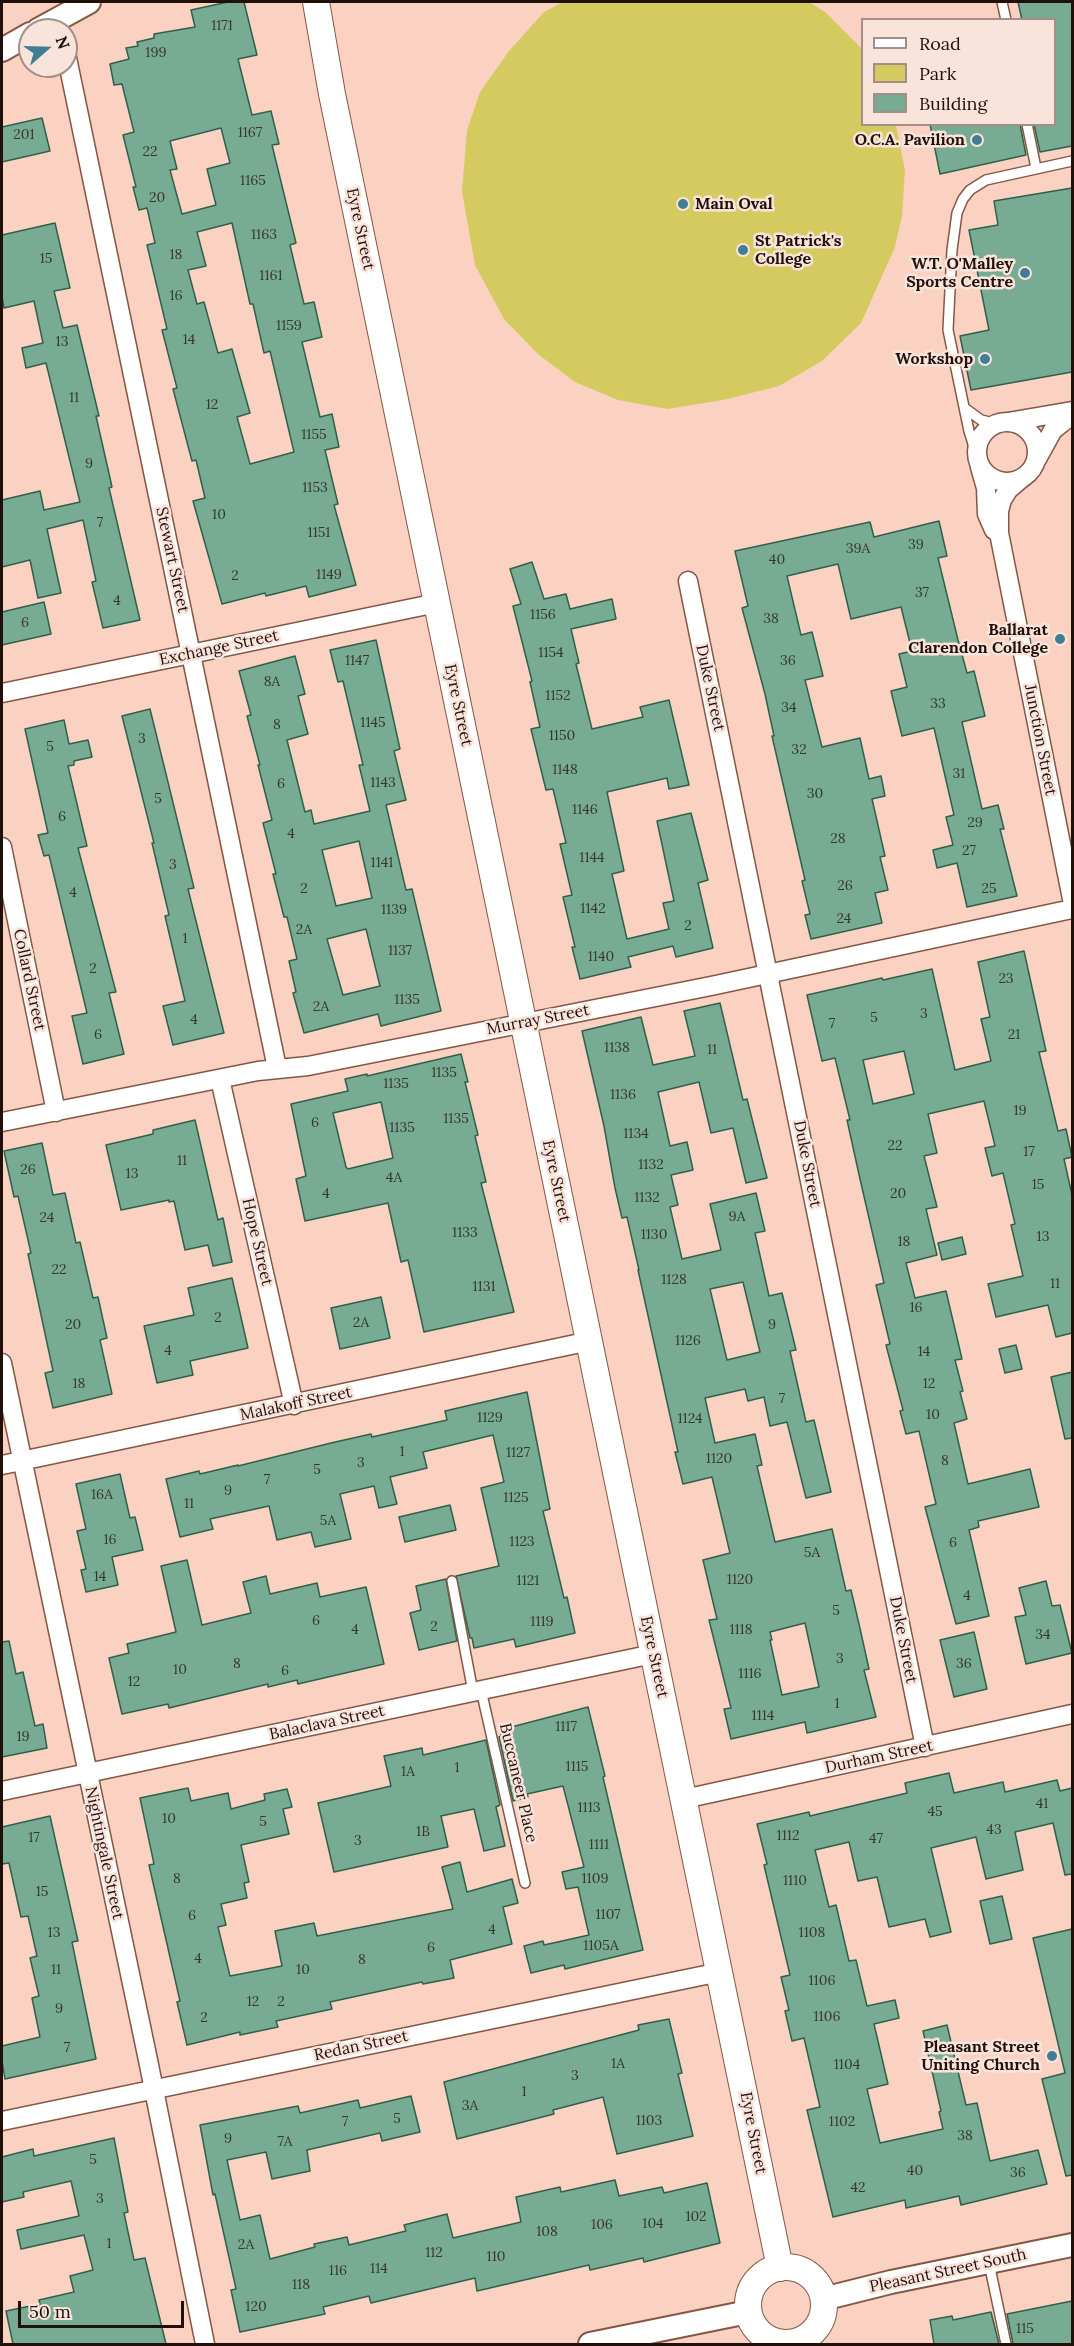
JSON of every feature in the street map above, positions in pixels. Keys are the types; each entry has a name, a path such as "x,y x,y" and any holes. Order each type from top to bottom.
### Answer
{"main road":[{"name":"Eyre Street","path":"302,2 332,94"},
{"name":"Eyre Street","path":"316,2 332,94 780,2268"},
{"path":"780,2268 795,2268 808,2274 818,2285 823,2299 822,2314 817,2327 806,2337 793,2343 778,2342 764,2336 754,2325 748,2312 749,2297 755,2283 766,2272 780,2268"}],"street":[{"path":"67,18 89,2"},
{"path":"2,50 18,41"},
{"name":"Stewart Street","path":"71,78 277,1068"},
{"path":"1072,413 1053,430 1030,471 1022,478 1011,482 995,480 986,474 979,463 977,449 980,438 988,429 1001,423 1072,413"},
{"path":"1001,423 1019,425 1032,435 1037,451 1035,462"},
{"name":"Junction Street","path":"979,463 986,488 987,514 1000,545"},
{"name":"Junction Street","path":"1022,478 1008,490 1000,506 998,524 1000,545 1072,899"},
{"name":"Duke Street","path":"688,581 925,1747"},
{"name":"Exchange Street","path":"2,693 437,603"},
{"name":"Collard Street","path":"2,848 56,1112"},
{"name":"Murray Street","path":"2,1122 220,1078 308,1065 768,973 1072,909"},
{"name":"Hope Street","path":"220,1078 294,1405"},
{"name":"Malakoff Street","path":"2,1465 590,1341"},
{"name":"Nightingale Street","path":"2,1363 205,2344"},
{"name":"Balaclava Street","path":"2,1791 653,1654"},
{"name":"Durham Street","path":"684,1799 1072,1714"},
{"name":"Redan Street","path":"2,2121 720,1972"},
{"name":"Pleasant Street South","path":"823,2299 891,2282 1072,2245"},
{"path":"590,2344 748,2312"}],"lane":[{"path":"1002,2 1006,18"},
{"path":"1027,126 1036,168"},
{"path":"1001,423 985,422 972,416 964,407 948,330 952,250 957,213 970,190 981,183 1072,161"},
{"path":"963,401 979,463"},
{"name":"Buccaneer Place","path":"452,1581 525,1883"},
{"path":"989,2263 1006,2344"}],"green space":[{"name":"Main Oval","path":"563,2 809,2 825,12 861,48 861,126 896,126 905,170 902,216 895,247 861,323 822,361 779,386 723,400 667,409 618,400 575,382 539,355 504,319 475,265 462,192 467,130 480,92 509,51 544,12"}],"building":[{"path":"228,2 244,2 257,55 238,59 252,115 271,111 279,144 272,145 296,243 290,245 304,304 314,302 322,337 302,342 320,417 332,414 339,447 325,450 338,504 334,505 356,585 309,597 306,586 222,604 193,501 205,498 196,460 192,461 173,389 177,388 162,330 167,329 147,245 155,243 147,208 139,210 133,187 136,187 123,135 134,132 122,84 114,85 110,64 129,59 126,48 138,46 137,42 154,38 154,34 195,27 191,10","holes":["221,128 230,163 207,169 216,205 182,214 170,170 177,169 170,141","232,223 250,304 253,304 264,353 270,351 294,452 250,464 237,417 250,413 232,349 218,353 204,302 197,304 188,270 206,266 197,232"]},
{"path":"1018,2 1072,2 1072,146 1040,152 1034,126 1056,126 1056,18 1022,18"},
{"path":"42,118 50,151 2,162 2,127"},
{"name":"O.C.A. Pavilion","path":"930,126 1020,126 1026,155 940,174"},
{"name":"W.T. O'Malley Sports Centre","path":"1072,188 1072,372 971,390 960,336 989,330 969,230 998,225 994,201"},
{"path":"55,223 70,288 54,291 63,328 77,325 99,416 96,416 112,487 109,488 140,620 103,628 92,582 96,581 83,520 47,529 61,593 38,598 30,560 2,567 2,500 40,491 44,510 80,502 46,363 26,368 22,348 43,343 34,301 4,308 2,296 2,235"},
{"path":"939,521 947,556 938,558 967,673 974,671 985,716 962,722 982,809 998,805 1004,829 1000,829 1017,896 967,907 957,863 937,868 933,850 953,845 946,817 954,815 934,728 902,736 891,691 907,687 899,654 912,651 901,607 851,619 838,564 787,576 801,635 812,632 823,676 805,680 822,747 860,738 869,779 881,776 885,796 872,799 885,856 880,857 888,890 875,893 882,923 811,939 805,915 810,914 802,881 805,880 772,736 774,736 765,694 742,608 748,606 735,551 870,522 874,537"},
{"path":"532,562 544,599 566,594 570,609 612,599 616,619 571,629 579,663 576,664 592,729 643,717 640,707 669,700 689,785 669,789 667,778 607,792 624,871 612,874 627,939 669,929 663,903 674,901 657,821 691,813 708,880 698,883 713,948 676,957 673,946 628,957 631,967 580,979 563,897 572,895 560,844 566,843 553,789 546,790 531,729 540,727 530,682 532,681 513,606 521,604 510,569"},
{"path":"44,602 51,634 2,645 2,612"},
{"path":"376,640 400,749 394,751 406,800 386,805 406,890 412,889 441,1011 381,1026 378,1014 304,1033 293,993 296,992 289,961 297,959 273,874 276,874 263,823 272,820 247,716 251,715 239,671 295,656 305,694 298,696 308,734 287,740 305,812 311,810 314,824 370,811 359,765 363,765 343,681 338,682 330,650","holes":["359,841 372,898 336,906 322,850","366,929 380,986 343,995 327,939"]},
{"path":"150,709 194,888 188,889 224,1033 173,1045 163,1006 185,1001 165,916 169,915 152,843 154,843 122,716"},
{"path":"64,720 69,744 88,740 92,757 74,761 74,765 68,766 87,846 78,848 116,992 109,993 124,1054 83,1064 72,1016 87,1013 49,855 44,856 38,835 48,833 25,729"},
{"path":"1024,951 1046,1051 1039,1052 1058,1131 1066,1129 1072,1157 1064,1159 1072,1195 1072,1333 1056,1337 1048,1305 996,1317 988,1284 1023,1276 1011,1225 1015,1224 1003,1173 992,1176 985,1148 995,1146 984,1101 928,1114 937,1153 924,1156 937,1207 926,1209 937,1255 906,1263 915,1298 946,1291 962,1359 955,1360 967,1419 954,1423 968,1484 1030,1469 1039,1507 978,1521 979,1527 969,1530 989,1616 956,1624 925,1507 936,1504 919,1431 906,1434 900,1411 903,1410 886,1345 890,1344 876,1285 884,1283 847,1120 850,1120 835,1058 822,1061 807,995 932,969 955,1070 991,1061 981,1019 990,1017 978,962","holes":["904,1051 914,1094 873,1104 863,1060"]},
{"path":"720,1003 743,1100 747,1099 767,1178 746,1183 733,1128 711,1133 699,1082 658,1092 670,1146 687,1142 693,1170 671,1175 678,1205 670,1207 682,1259 721,1250 710,1204 756,1193 765,1231 755,1233 769,1296 782,1293 796,1350 790,1351 806,1422 814,1420 831,1492 806,1498 787,1422 770,1426 764,1397 748,1401 745,1389 705,1398 715,1443 755,1434 762,1465 757,1466 775,1542 832,1529 846,1591 851,1590 869,1669 864,1670 876,1717 807,1733 805,1722 731,1739 724,1709 731,1708 709,1620 717,1619 703,1560 730,1553 712,1477 683,1484 639,1270 627,1217 622,1218 582,1031 641,1017 653,1065 695,1056 684,1011","holes":["743,1282 760,1352 727,1360 710,1289","805,1623 819,1687 782,1695 770,1632"]},
{"path":"461,1054 468,1082 465,1082 478,1135 475,1136 486,1182 481,1183 514,1312 424,1332 408,1260 401,1262 388,1203 305,1221 296,1179 306,1176 291,1104 348,1091 345,1079 367,1074 367,1076","holes":["381,1102 393,1158 348,1169 333,1113"]},
{"path":"195,1120 218,1220 223,1218 232,1262 213,1266 208,1245 185,1250 174,1201 169,1202 169,1200 121,1210 106,1145 153,1134 153,1130"},
{"path":"42,1143 53,1195 65,1193 76,1243 80,1242 93,1298 98,1297 107,1338 100,1340 112,1394 53,1408 45,1373 53,1371 28,1254 31,1253 18,1196 14,1197 4,1151"},
{"path":"962,1237 966,1254 942,1260 938,1243"},
{"path":"232,1278 248,1348 190,1361 193,1375 157,1383 144,1326 194,1315 188,1288"},
{"path":"381,1297 390,1338 340,1349 331,1308"},
{"path":"1016,1345 1022,1369 1005,1373 999,1349"},
{"path":"1072,1372 1072,1438 1065,1439 1051,1377"},
{"path":"527,1392 550,1509 543,1511 575,1633 516,1647 514,1639 474,1648 456,1576 499,1566 481,1488 504,1482 493,1435 423,1452 427,1468 390,1477 397,1504 379,1508 374,1486 340,1494 351,1539 315,1547 311,1532 277,1540 269,1506 210,1519 213,1529 180,1537 166,1479 199,1471 200,1474 371,1434 372,1437 447,1420 445,1411"},
{"path":"120,1474 130,1518 135,1517 143,1550 112,1557 118,1585 86,1592 81,1570 86,1569 77,1531 86,1529 76,1484"},
{"path":"450,1505 456,1530 405,1542 399,1517"},
{"path":"187,1560 202,1625 251,1613 243,1582 266,1576 270,1594 317,1583 320,1597 366,1587 384,1664 298,1684 297,1680 268,1687 268,1684 169,1708 168,1704 122,1714 109,1658 129,1653 127,1644 176,1632 161,1566"},
{"path":"446,1579 457,1641 419,1650 410,1613 421,1610 416,1586"},
{"path":"1046,1581 1052,1606 1060,1605 1072,1653 1026,1664 1015,1617 1026,1615 1019,1588"},
{"path":"974,1632 987,1689 954,1697 940,1640"},
{"path":"9,1641 16,1674 23,1672 35,1726 43,1724 47,1748 2,1757 2,1642"},
{"path":"588,1707 643,1950 565,1969 564,1965 531,1973 524,1946 543,1941 544,1945 589,1935 578,1887 566,1889 562,1872 584,1867 563,1786 527,1794 528,1797 513,1801 499,1737 501,1736 500,1730"},
{"path":"486,1740 500,1805 496,1807 505,1846 484,1851 474,1809 441,1816 448,1847 334,1872 318,1803 391,1786 384,1756 422,1748 423,1755"},
{"path":"949,1773 954,1793 1003,1782 1005,1792 1057,1780 1060,1791 1072,1788 1072,1874 1065,1875 1053,1823 1015,1832 1023,1870 986,1879 976,1837 931,1848 951,1932 930,1937 925,1919 889,1927 877,1877 858,1881 849,1842 815,1850 829,1907 836,1905 849,1961 856,1960 867,2006 895,2000 899,2018 874,2024 888,2084 867,2089 880,2143 943,2129 923,2031 947,2025 966,2105 977,2103 990,2161 1038,2150 1047,2184 961,2205 959,2196 906,2208 905,2200 833,2217 807,2110 820,2107 804,2038 792,2041 785,2011 789,2010 781,1977 790,1975 764,1865 767,1864 757,1824 809,1812 810,1816 907,1793 905,1783"},
{"path":"188,1788 191,1801 228,1793 231,1809 265,1800 264,1794 287,1789 292,1807 283,1809 289,1834 241,1845 249,1882 244,1883 247,1898 221,1904 226,1925 218,1927 230,1976 282,1966 275,1931 314,1923 317,1936 453,1909 442,1867 460,1862 467,1892 512,1879 518,1903 503,1907 512,1944 450,1960 454,1978 423,1984 422,1982 330,2002 332,2009 276,2021 278,2027 240,2035 240,2032 187,2045 177,2002 180,2001 149,1865 154,1864 140,1798"},
{"path":"50,1816 78,1941 72,1942 96,2059 5,2079 2,2046 40,2037 32,1998 39,1996 30,1958 37,1956 28,1916 21,1917 9,1863 2,1864 2,1827"},
{"path":"1002,1896 1012,1939 990,1944 980,1901"},
{"path":"1072,1929 1072,2175 1066,2176 1042,2079 1065,2073 1033,1938"},
{"path":"669,2019 682,2073 678,2074 693,2136 617,2154 603,2097 553,2110 554,2114 457,2139 444,2082 639,2030 638,2025"},
{"path":"411,2096 420,2132 382,2141 380,2133 307,2150 310,2171 272,2179 266,2152 227,2160 240,2220 260,2215 270,2259 315,2247 314,2244 347,2237 349,2245 406,2231 404,2225 447,2214 453,2238 521,2222 516,2197 560,2187 561,2192 615,2180 619,2196 662,2187 664,2193 707,2183 720,2243 644,2262 643,2258 590,2270 589,2265 477,2291 475,2278 371,2303 369,2296 323,2307 325,2314 240,2332 231,2290 236,2289 215,2194 213,2195 200,2125 298,2106 300,2113 358,2100 360,2108"},
{"path":"114,2138 128,2212 124,2213 134,2260 145,2258 166,2344 13,2344 6,2311 40,2304 39,2300 74,2292 70,2276 93,2270 84,2235 21,2249 17,2230 79,2216 71,2181 23,2192 24,2197 2,2202 2,2157 33,2149 34,2156"},
{"path":"1072,2301 1072,2344 1013,2344 1007,2314"},
{"path":"991,2312 999,2344 934,2344 930,2320 952,2316 953,2320"}],"place":[{"name":"O.C.A. Pavilion","path":"977,140"},
{"name":"Main Oval","path":"683,204"},
{"name":"St Patrick's College","path":"743,250"},
{"name":"W.T. O'Malley Sports Centre","path":"1025,273"},
{"name":"Workshop","path":"985,359"},
{"name":"Ballarat Clarendon College","path":"1060,639"},
{"name":"Pleasant Street Uniting Church","path":"1052,2056"}]}
